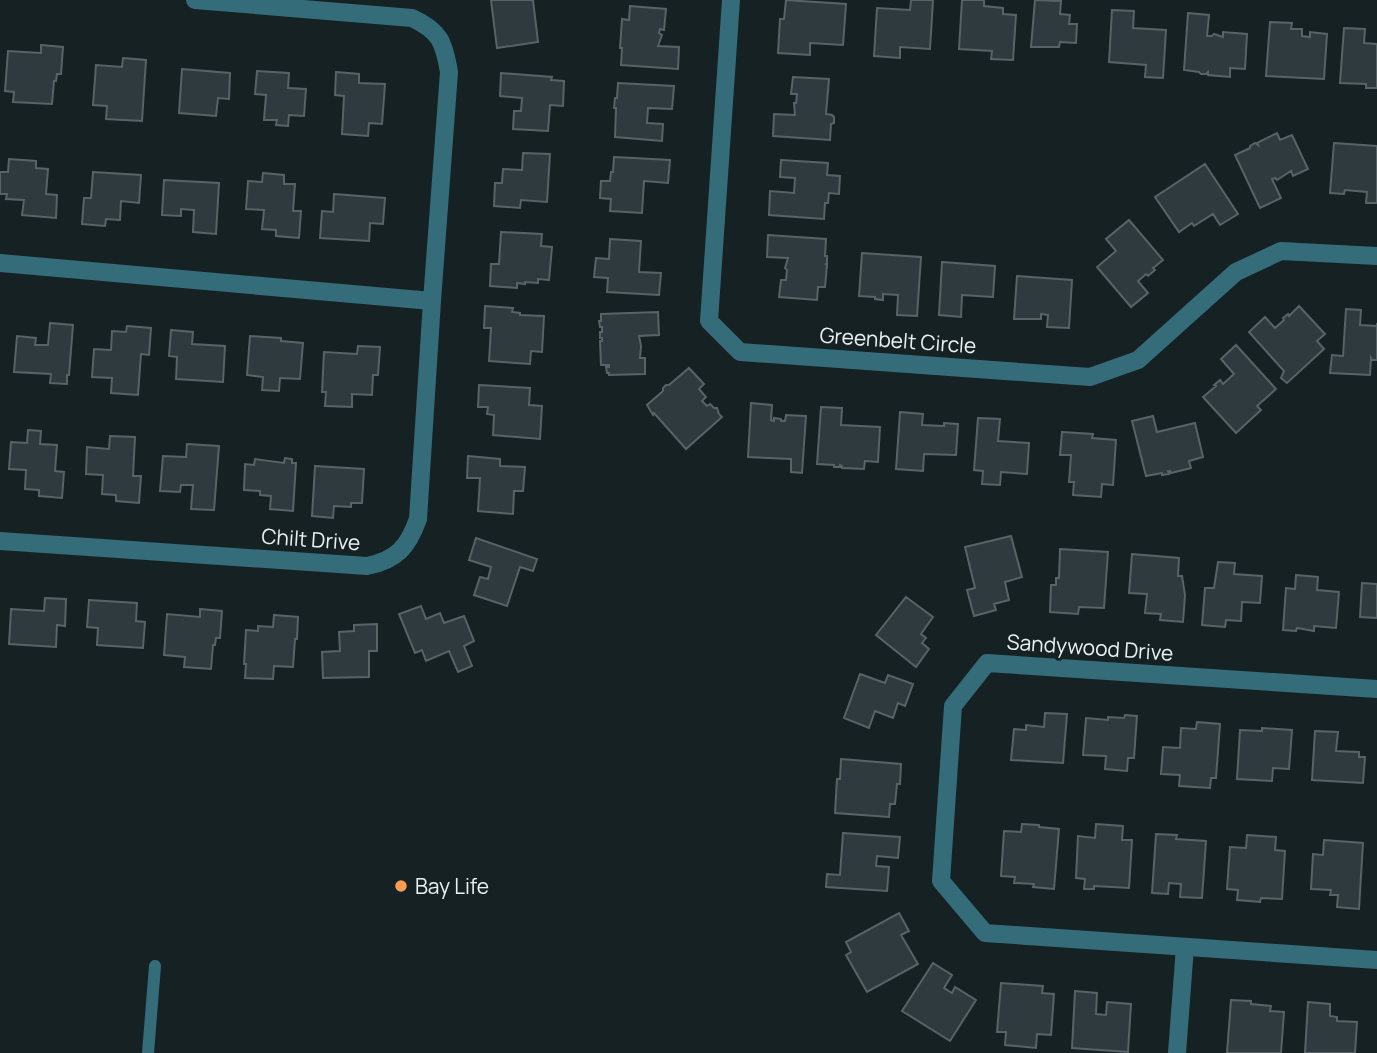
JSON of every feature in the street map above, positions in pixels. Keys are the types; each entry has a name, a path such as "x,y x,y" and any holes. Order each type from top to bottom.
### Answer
{"street":[{"name":"Chilt Drive","path":"0,541 368,566 383,563 398,553 411,539 418,519 449,72 445,52 439,38 427,26 412,19 195,0"},
{"name":"Greenbelt Circle","path":"731,0 709,321 740,352 1090,377 1138,360 1236,272 1281,251 1377,256"},
{"path":"0,263 432,300"},
{"name":"Sandywood Drive","path":"1377,689 987,663 953,706 941,881 985,933 1377,960"},
{"path":"1177,1053 1185,947"}],"lane":[{"path":"148,1053 155,966"}],"building":[{"path":"491,0 533,0 538,42 497,48"},
{"path":"786,0 846,4 843,45 810,43 810,55 778,53 780,19 784,19"},
{"path":"911,0 933,0 930,49 900,47 900,58 874,56 877,8 910,10"},
{"path":"962,0 984,0 984,6 1003,8 1003,14 1016,15 1013,60 991,59 992,51 959,49"},
{"path":"1035,0 1061,1 1060,14 1070,15 1069,24 1077,24 1076,43 1060,42 1059,47 1031,47"},
{"path":"630,6 666,9 664,30 660,29 659,33 662,35 658,46 679,47 678,69 621,65 622,19 629,20"},
{"path":"1112,10 1134,11 1133,28 1166,30 1163,78 1145,77 1146,65 1109,62"},
{"path":"1188,13 1209,15 1207,36 1214,34 1223,37 1223,32 1247,34 1245,69 1230,68 1230,77 1184,70"},
{"path":"1270,22 1292,23 1291,29 1302,29 1302,36 1310,37 1310,32 1327,34 1324,79 1266,76"},
{"path":"1344,28 1365,29 1364,43 1377,44 1377,88 1366,88 1366,84 1340,83"},
{"path":"41,45 63,47 61,74 57,74 54,81 52,104 13,102 14,92 5,91 8,51 41,53"},
{"path":"123,58 146,60 142,121 106,119 107,106 93,105 96,65 122,67"},
{"path":"182,69 230,73 229,99 218,98 216,116 179,113"},
{"path":"257,71 289,73 288,88 306,89 304,116 289,115 288,126 276,125 277,120 264,120 266,95 255,94"},
{"path":"336,72 359,74 359,83 385,84 382,124 369,123 368,136 342,134 344,96 335,95"},
{"path":"501,73 552,77 551,80 564,81 563,106 550,105 548,131 513,129 514,111 521,111 522,98 500,96"},
{"path":"793,77 829,79 826,114 834,117 830,140 773,136 774,114 795,115 794,103 797,94 791,94"},
{"path":"618,83 674,86 672,109 648,108 647,123 663,124 662,141 615,137 614,108"},
{"path":"1277,133 1280,140 1292,135 1308,169 1293,176 1291,171 1277,180 1272,179 1281,198 1260,208 1235,155"},
{"path":"1334,143 1377,146 1377,203 1366,203 1367,192 1345,190 1344,194 1330,193"},
{"path":"523,153 550,154 547,202 521,200 520,208 494,206 495,183 502,183 503,169 522,170"},
{"path":"614,157 670,160 668,183 644,181 642,213 610,211 611,199 600,198 601,181 610,181"},
{"path":"9,159 36,161 36,168 48,169 46,194 57,195 56,218 22,215 24,200 6,199 7,194 0,194 0,172 8,172"},
{"path":"781,160 828,163 827,175 840,176 839,194 829,193 824,219 769,215 770,191 794,193 795,178 780,177"},
{"path":"1205,164 1238,214 1220,225 1213,214 1179,232 1155,197"},
{"path":"93,172 141,175 139,203 121,201 120,220 106,219 105,226 82,224 84,198 91,198"},
{"path":"263,173 284,175 284,184 295,184 293,211 301,211 299,238 276,236 276,230 262,229 264,210 246,209 248,181 262,182"},
{"path":"164,180 219,183 216,234 193,232 194,210 181,209 181,216 162,215"},
{"path":"334,194 385,198 383,224 370,223 369,241 320,238 322,211 333,212"},
{"path":"1129,220 1163,260 1148,276 1146,274 1138,281 1148,293 1131,307 1097,267 1116,251 1106,239"},
{"path":"501,232 542,234 541,246 552,247 549,280 517,283 517,288 490,286 491,264 499,264"},
{"path":"768,235 826,239 825,287 818,287 817,300 779,297 781,280 786,280 788,258 767,257"},
{"path":"610,239 641,241 639,272 661,273 659,295 607,292 608,278 594,277 596,258 609,259"},
{"path":"862,253 921,257 917,316 897,315 898,295 883,294 883,300 859,296"},
{"path":"942,262 995,266 993,297 962,295 961,317 939,315"},
{"path":"1017,276 1072,280 1069,328 1047,327 1048,315 1041,314 1041,319 1014,319"},
{"path":"485,306 513,308 512,312 520,315 544,316 542,352 531,351 530,364 489,361 491,328 484,328"},
{"path":"1299,306 1325,334 1317,341 1324,349 1287,383 1281,378 1284,371 1249,332 1265,317 1275,328"},
{"path":"1346,309 1361,310 1360,325 1377,326 1377,360 1371,358 1370,375 1330,373 1332,355 1343,356"},
{"path":"658,312 659,335 639,336 640,358 645,358 645,374 609,375 606,367 609,365 601,365 601,314"},
{"path":"50,323 73,325 67,384 50,383 51,374 14,372 17,336 36,338 35,345 48,345"},
{"path":"127,326 151,328 149,355 141,354 138,395 111,393 112,378 92,377 94,349 111,350 112,331 126,332"},
{"path":"171,330 193,332 192,344 225,346 223,382 176,379 177,357 169,356"},
{"path":"250,336 303,343 300,379 280,378 279,391 262,390 263,377 247,375"},
{"path":"1236,345 1276,389 1257,406 1261,410 1236,433 1203,397 1220,380 1223,384 1234,374 1221,359"},
{"path":"358,346 380,347 378,375 373,375 372,395 352,394 352,407 325,406 326,392 322,392 324,352 357,354"},
{"path":"689,368 704,384 699,389 706,397 702,401 707,406 710,404 717,408 722,417 686,449 654,413 653,415 647,405 666,385"},
{"path":"479,385 530,388 529,405 542,406 540,439 493,435 494,415 487,414 488,407 478,407"},
{"path":"751,403 772,405 771,420 774,421 774,418 785,421 786,415 806,416 802,473 791,472 791,459 748,457"},
{"path":"821,407 842,408 841,425 880,427 878,462 865,461 864,469 817,464"},
{"path":"900,412 923,414 922,425 958,424 956,455 924,454 923,471 896,469"},
{"path":"1153,416 1157,432 1195,423 1203,457 1189,461 1191,468 1146,476 1132,421"},
{"path":"978,418 1000,419 998,441 1029,443 1027,474 1001,472 1000,485 982,484 983,471 974,470"},
{"path":"28,430 41,431 40,444 57,445 55,471 64,472 62,498 39,496 39,490 25,489 26,470 9,469 11,442 27,443"},
{"path":"1062,432 1093,434 1092,438 1116,440 1113,485 1102,484 1101,497 1073,495 1074,482 1069,482 1071,455 1060,455"},
{"path":"110,436 135,437 133,476 141,476 139,503 116,501 116,495 102,494 103,475 86,474 87,447 109,449"},
{"path":"187,444 219,446 214,510 191,509 193,485 181,485 180,492 160,491 163,456 186,457"},
{"path":"468,456 500,459 500,466 525,467 523,491 514,491 513,514 478,511 480,478 467,478"},
{"path":"285,458 296,463 293,511 270,509 271,496 260,495 260,491 244,490 245,464 254,465 255,459 284,463"},
{"path":"315,466 364,469 362,503 351,503 351,507 334,506 333,518 312,516"},
{"path":"1011,536 1022,577 1005,582 1009,600 994,604 996,610 974,616 967,590 975,588 965,547"},
{"path":"476,538 537,559 533,571 520,567 507,606 474,595 480,577 488,579 491,567 469,560"},
{"path":"1060,549 1108,552 1104,608 1079,607 1078,614 1050,612 1051,585 1056,585 1056,578 1059,578"},
{"path":"1132,554 1179,558 1178,576 1182,576 1185,595 1183,622 1160,620 1161,614 1145,613 1147,594 1129,593"},
{"path":"1218,562 1235,563 1234,574 1262,576 1260,603 1242,602 1241,621 1226,620 1225,627 1202,625 1205,588 1214,588"},
{"path":"1296,575 1318,577 1317,590 1339,592 1336,628 1314,626 1314,631 1297,628 1296,631 1283,630 1286,588 1295,589"},
{"path":"1362,583 1377,584 1377,618 1360,617"},
{"path":"906,597 933,617 921,634 926,638 922,643 929,649 916,667 876,635"},
{"path":"45,598 66,599 65,626 57,625 56,647 9,644 11,609 44,611"},
{"path":"89,600 137,603 136,621 145,622 143,648 97,645 98,628 87,627"},
{"path":"421,606 426,619 440,613 444,623 464,616 474,641 464,646 472,666 458,672 449,651 426,661 422,650 415,653 399,614"},
{"path":"200,609 222,611 220,638 216,638 213,645 211,669 184,667 185,657 164,655 167,614 200,617"},
{"path":"274,615 298,617 293,667 274,666 273,679 245,678 246,630 258,631 258,626 273,627"},
{"path":"377,624 377,651 369,651 369,677 323,678 322,652 340,651 339,632 354,631 354,625"},
{"path":"860,674 885,683 888,675 913,684 905,706 898,703 893,718 875,711 869,728 844,718"},
{"path":"1045,713 1067,714 1063,763 1011,760 1014,729 1026,730 1026,725 1044,727"},
{"path":"1125,715 1137,716 1134,758 1128,758 1127,771 1105,769 1106,756 1083,755 1086,718 1108,720 1108,717 1124,718"},
{"path":"1197,722 1220,724 1216,778 1211,778 1210,788 1179,786 1180,775 1161,774 1163,747 1180,748 1181,728 1196,729"},
{"path":"1262,728 1292,730 1289,769 1273,768 1272,781 1237,779 1240,730 1262,731"},
{"path":"1315,731 1338,732 1336,751 1359,752 1359,757 1365,757 1363,783 1312,780"},
{"path":"841,759 901,764 900,784 897,784 895,804 890,804 889,817 835,813"},
{"path":"1022,824 1059,829 1054,889 1014,883 1015,877 1001,876 1004,831 1021,832"},
{"path":"1096,824 1123,826 1122,840 1132,840 1129,888 1094,886 1094,889 1084,889 1085,879 1076,878 1078,836 1095,838"},
{"path":"843,833 900,837 898,858 877,856 876,866 889,867 887,891 826,887 827,874 840,875"},
{"path":"1156,834 1177,835 1176,839 1206,841 1202,898 1180,897 1181,884 1169,883 1168,894 1152,893"},
{"path":"1247,835 1276,837 1275,850 1285,851 1282,899 1261,898 1260,902 1237,900 1238,890 1227,889 1230,847 1246,848"},
{"path":"1324,840 1363,843 1359,909 1337,907 1338,895 1330,895 1331,890 1311,889 1313,854 1323,855"},
{"path":"899,913 909,931 901,935 918,964 867,992 846,955 851,952 846,942"},
{"path":"933,963 952,975 944,988 952,993 955,987 976,1000 950,1041 902,1011"},
{"path":"1001,983 1043,986 1042,993 1054,994 1051,1035 1037,1034 1036,1048 1005,1045 1006,1032 997,1032"},
{"path":"1075,991 1097,993 1096,1014 1106,1015 1107,1002 1131,1004 1128,1052 1072,1048"},
{"path":"1231,1000 1251,1001 1251,1004 1271,1006 1270,1011 1284,1012 1281,1053 1227,1053"},
{"path":"1308,1002 1330,1004 1330,1016 1337,1017 1337,1021 1357,1022 1355,1053 1305,1053"}],"place":[{"name":"Bay Life","path":"401,886"}]}
